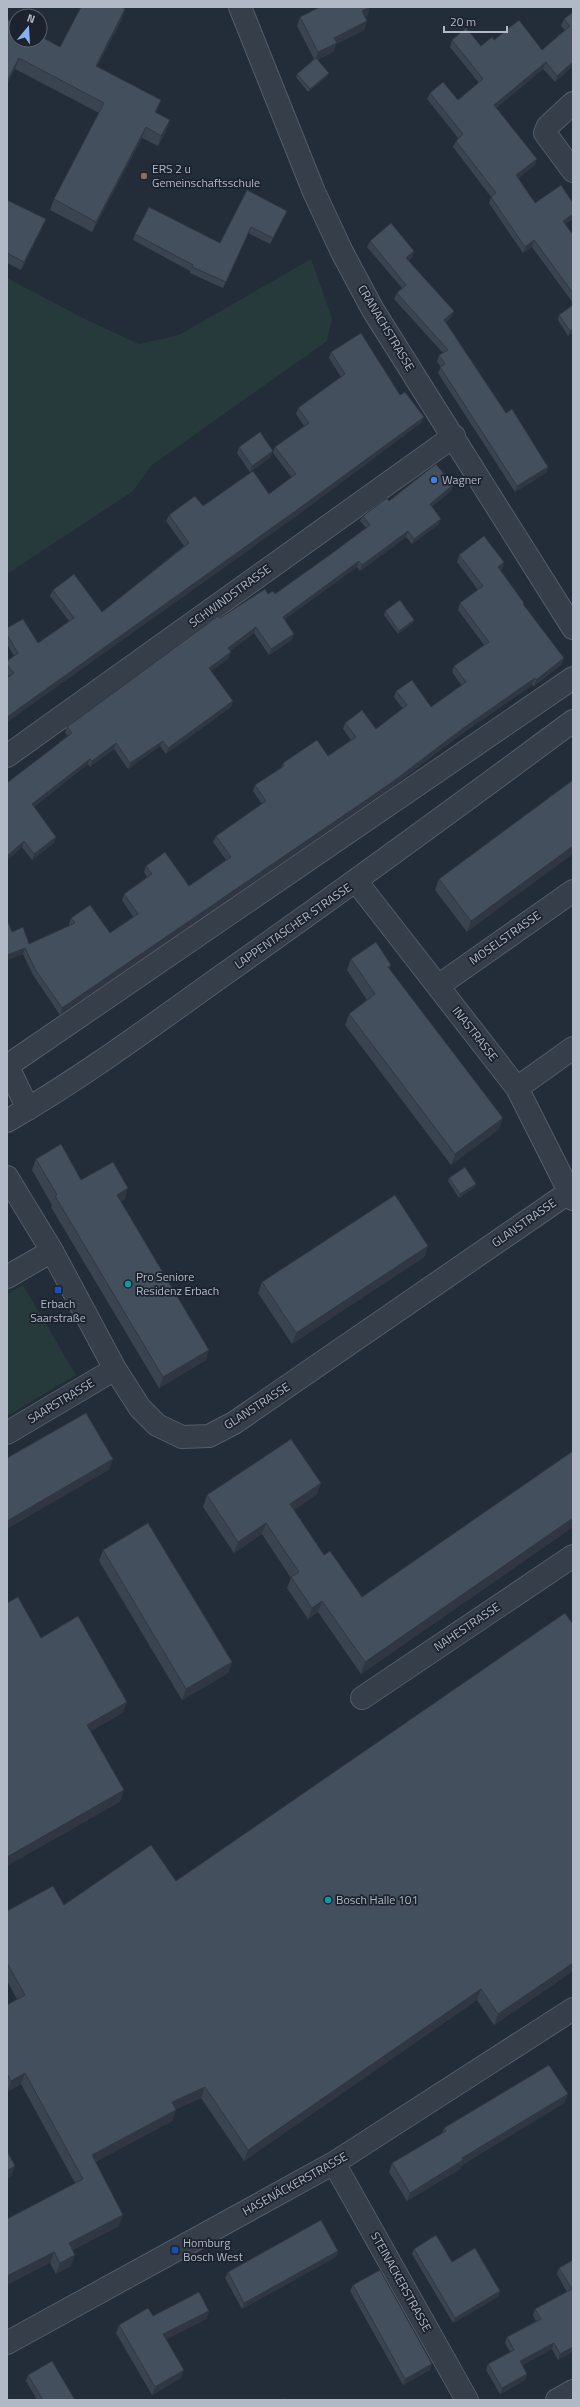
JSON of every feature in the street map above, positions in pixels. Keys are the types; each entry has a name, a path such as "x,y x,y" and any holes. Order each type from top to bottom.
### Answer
{"street":[{"name":"CRANACHSTRASSE","path":"240,7 314,192 342,252 373,310 454,436 573,628"},
{"path":"570,161 545,133 548,126 573,103"},
{"name":"SCHWINDSTRASSE","path":"7,756 454,436"},
{"path":"28,1109 7,1066 573,678"},
{"name":"LAPPENTASCHER STRASSE","path":"7,1121 28,1109 133,1038 356,881 573,721"},
{"name":"INASTRASSE","path":"356,881 517,1088 538,1126 571,1196"},
{"name":"MOSELSTRASSE","path":"438,986 573,890"},
{"path":"517,1088 573,1048"},
{"name":"GLANSTRASSE","path":"7,1177 52,1250 115,1369 140,1408 157,1425 182,1436 209,1436 234,1423 571,1196"},
{"path":"7,1277 52,1250"},
{"name":"SAARSTRASSE","path":"7,1433 115,1369"},
{"name":"NAHESTRASSE","path":"362,1698 573,1556"},
{"name":"HASENÄCKERSTRASSE","path":"7,2343 334,2163 573,2009"},
{"name":"STEINACKERSTRASSE","path":"334,2163 468,2400"},
{"path":"558,2400 573,2391"}],"shaded area":[{"path":"311,259 332,318 327,341 152,465 132,492 7,574 7,278 85,319 139,344 179,335"},
{"path":"23,1285 76,1375 7,1416 7,1294"}],"building":[{"path":"81,7 122,7 125,9 96,66 161,100 155,112 170,120 161,136 146,127 96,222 54,199 104,103 19,58 7,81 7,19 8,48 48,48 48,40 60,47"},
{"path":"320,7 370,7 362,11 367,21 334,38 337,43 318,52 300,17"},
{"path":"573,12 573,62 557,76 546,62 494,105 537,159 516,175 535,203 561,185 573,203 573,214 563,221 573,235 573,293 534,240 525,247 491,197 496,193 456,141 463,134 430,93 443,82 458,100 483,79 452,40 466,28 481,46 492,37 494,40 519,20 542,50 570,26 564,19"},
{"path":"316,58 329,73 310,89 297,74"},
{"path":"247,190 287,211 273,238 251,227 226,282 192,267 193,265 135,234 149,207 220,243"},
{"path":"7,200 46,219 24,262 7,253"},
{"path":"391,223 414,251 406,258 454,311 444,320 506,413 512,409 548,467 517,486 440,367 445,364 439,355 448,350 397,293 406,285 370,241"},
{"path":"573,305 573,329 570,331 559,315"},
{"path":"361,333 400,395 405,392 424,417 301,507 7,717 7,678 14,673 7,665 7,661 18,653 7,635 7,628 23,619 38,643 74,618 53,590 74,574 102,612 189,543 169,515 195,496 203,506 253,471 269,494 296,474 275,447 309,423 298,408 345,374 331,352"},
{"path":"260,432 273,451 252,466 239,447"},
{"path":"436,464 453,485 430,504 441,519 414,539 408,531 362,565 359,561 283,617 294,634 271,649 256,627 228,648 231,652 209,668 233,701 168,748 163,741 130,763 116,743 92,761 90,759 32,804 56,837 34,854 24,841 7,856 7,783 72,733 67,727 218,616 220,618 265,589 268,594 273,591 275,594 370,525 363,516 387,498 389,501"},
{"path":"484,536 504,562 498,567 524,603 523,604 564,658 536,680 535,678 462,729 391,783 62,1008 35,969 25,948 7,955 7,920 12,932 23,927 29,944 75,923 71,918 90,905 110,933 138,914 124,894 152,874 146,866 165,852 189,886 231,857 216,836 266,801 255,785 284,766 283,763 317,740 328,756 356,737 345,723 362,710 376,729 407,705 396,691 412,680 431,707 466,682 454,666 489,642 460,603 483,586 459,555"},
{"path":"400,600 414,620 399,631 385,611"},
{"path":"573,780 573,846 471,921 439,879"},
{"path":"376,942 391,965 388,967 503,1118 455,1154 349,1014 375,994 351,959"},
{"name":"Pro Seniore Residenz Erbach","path":"61,1144 81,1180 113,1162 128,1188 117,1195 209,1350 163,1377 55,1196 57,1195 36,1159"},
{"path":"465,1167 476,1184 460,1194 449,1178"},
{"path":"395,1195 428,1246 296,1333 262,1282"},
{"path":"86,1413 113,1459 7,1521 7,1458"},
{"path":"291,1439 321,1483 290,1504 324,1555 330,1551 362,1597 573,1451 573,1518 365,1662 322,1601 312,1608 291,1577 299,1572 266,1523 238,1542 207,1495"},
{"path":"148,1523 232,1662 186,1689 103,1550"},
{"path":"18,1597 41,1638 78,1616 127,1702 87,1725 124,1790 7,1857 7,1603"},
{"name":"Bosch Halle 101","path":"565,1613 572,1623 573,1622 573,1963 498,2014 481,1989 248,2150 205,2087 172,2102 176,2110 92,2155 123,2215 69,2243 75,2255 60,2263 54,2252 7,2276 7,2219 83,2179 25,2073 11,2081 7,2074 7,2005 25,1995 7,1963 7,1911 53,1886 64,1905 151,1845 176,1881"},
{"path":"549,2065 568,2094 462,2158 463,2160 410,2193 392,2163 446,2131 444,2128"},
{"path":"7,2151 15,2166 7,2171"},
{"path":"321,2220 338,2251 244,2303 228,2272"},
{"path":"436,2235 452,2262 475,2248 500,2291 455,2318 414,2249"},
{"path":"573,2260 573,2347 560,2354 554,2343 520,2361 527,2374 502,2388 488,2364 514,2350 507,2337 541,2319 535,2309 572,2289 559,2268"},
{"path":"380,2270 432,2364 405,2379 353,2285"},
{"path":"199,2292 209,2311 163,2334 184,2370 155,2387 119,2325 148,2308 153,2316"},
{"path":"52,2361 75,2400 43,2400 28,2375"}],"place":[{"name":"ERS 2 u Gemeinschaftsschule","path":"144,176"},
{"name":"Wagner","path":"434,480"},
{"name":"Pro Seniore Residenz Erbach","path":"128,1284"},
{"name":"Erbach Saarstraße","path":"58,1290"},
{"name":"Bosch Halle 101","path":"328,1900"},
{"name":"Homburg Bosch West","path":"175,2250"}]}
